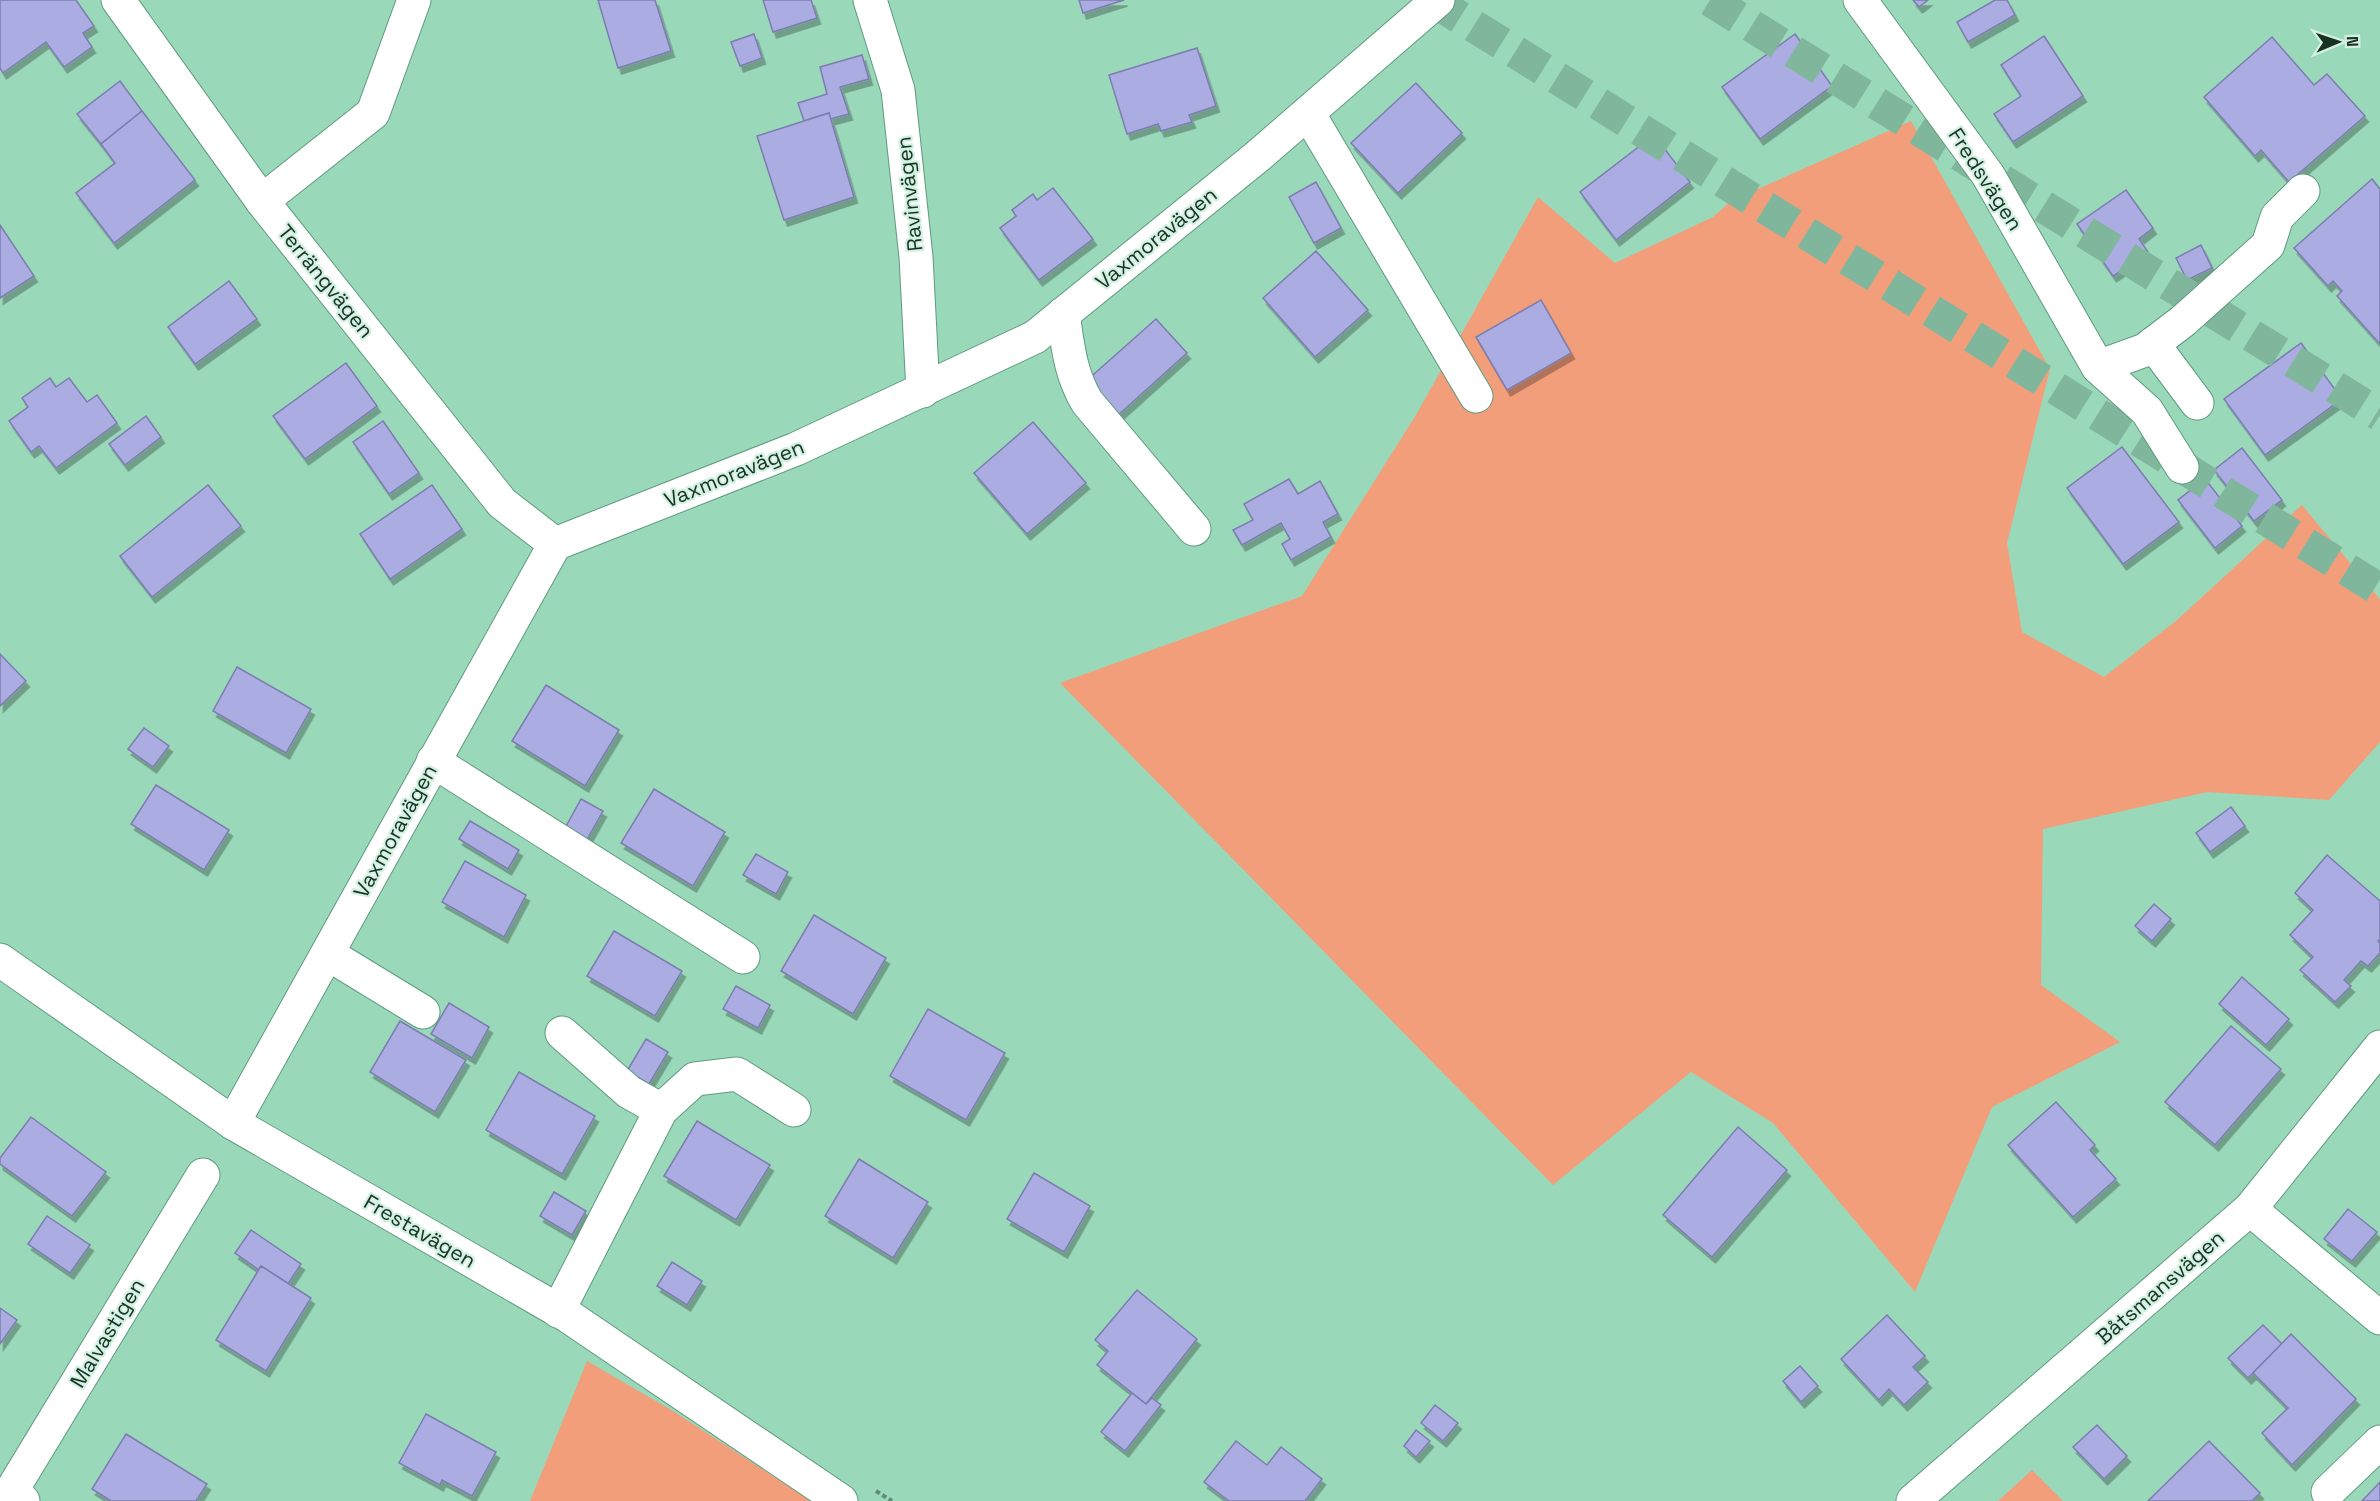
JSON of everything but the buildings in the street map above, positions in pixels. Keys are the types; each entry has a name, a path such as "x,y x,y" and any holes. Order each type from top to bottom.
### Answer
{"street":[{"name":"Terrängvägen","path":"118,0 262,201 502,503 555,544"},
{"path":"262,201 373,113 414,0"},
{"name":"Ravinvägen","path":"870,0 898,90 916,257 923,391"},
{"name":"Vaxmoravägen","path":"233,1123 555,544 796,449 1035,337 1308,113 1438,0"},
{"name":"Fredsvägen","path":"1860,0 1988,175 2098,367 2147,411 2182,467"},
{"path":"1308,113 1476,396"},
{"path":"2098,367 2145,350 2183,321 2268,245 2277,217 2303,190"},
{"path":"1063,314 1070,360 1076,382 1087,402 1194,529"},
{"path":"2153,344 2197,403"},
{"path":"434,761 743,957"},
{"path":"327,954 423,1012"},
{"name":"Frestavägen","path":"0,960 233,1123 558,1311 841,1501"},
{"path":"562,1033 629,1092 661,1110"},
{"name":"Båtsmansvägen","path":"1913,1501 2250,1209 2380,1047"},
{"path":"558,1311 661,1110 695,1079 737,1074 794,1110"},
{"name":"Malvastigen","path":"12,1491 203,1175"},
{"path":"2250,1209 2380,1318"},
{"path":"2328,1492 2380,1442"}],"shaded area":[{"path":"1911,121 2050,369 2007,543 2022,632 2104,677 2176,621 2302,505 2380,599 2380,742 2329,800 2207,792 2043,829 2041,985 2120,1042 1992,1107 1915,1292 1773,1123 1691,1072 1553,1185 1060,683 1302,596 1416,415 1538,197 1615,263 1713,217 1731,201"},
{"path":"587,1361 673,1411 811,1501 530,1501"},
{"path":"2032,1470 2063,1501 1998,1501"}],"tunnel":[{"path":"1432,0 2380,590"},
{"path":"1710,0 2380,415"}]}
